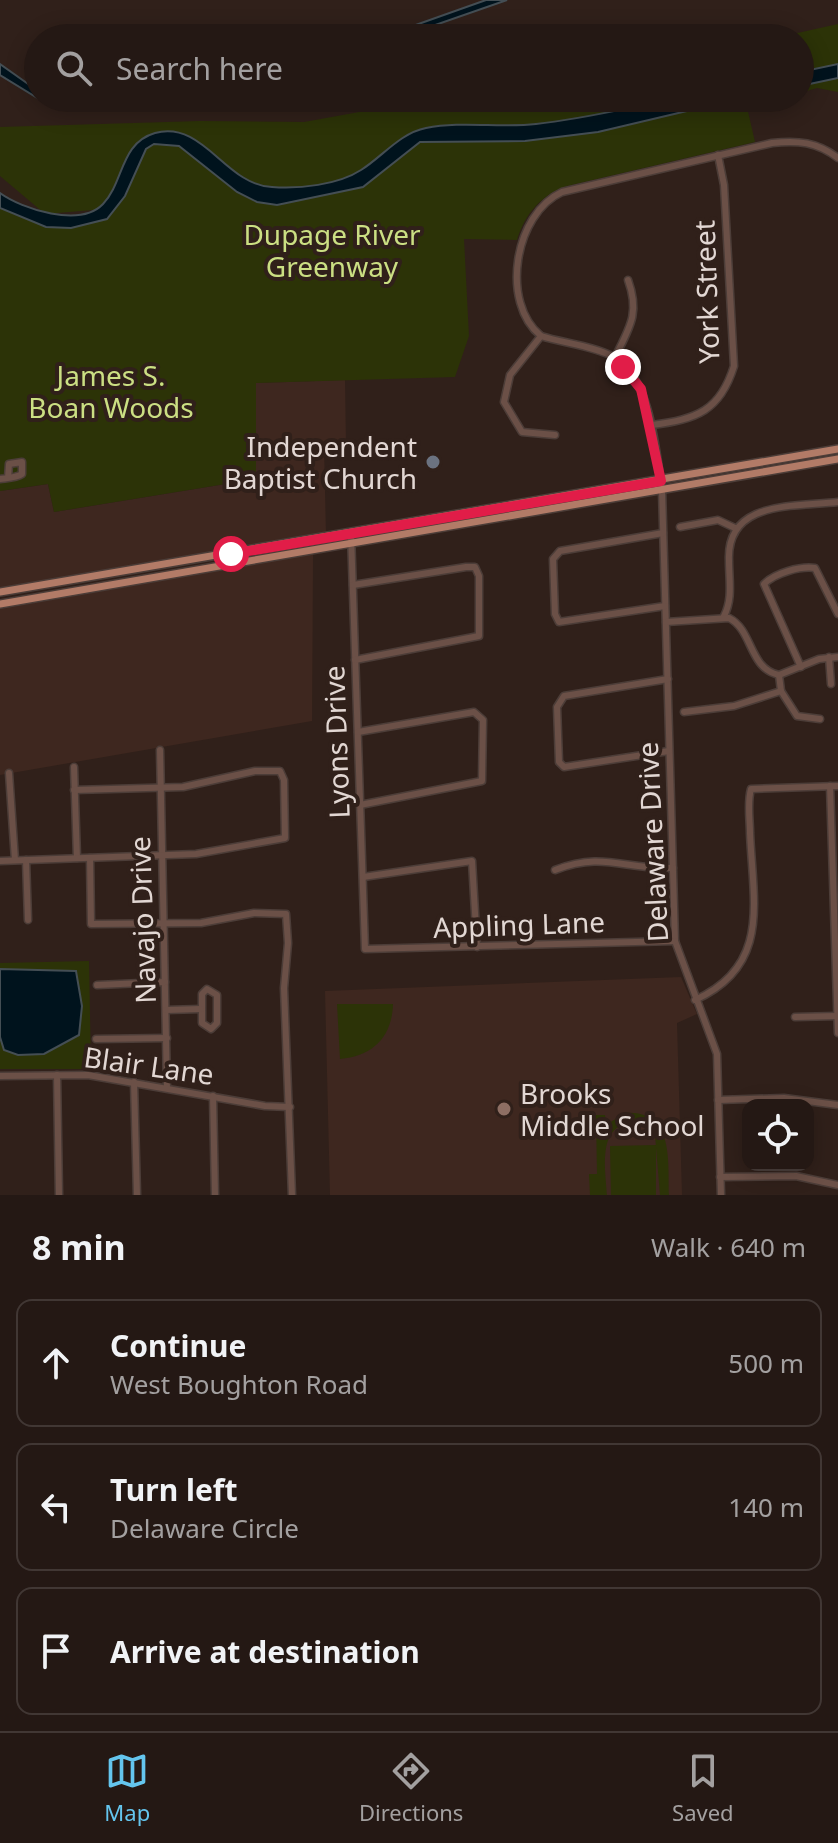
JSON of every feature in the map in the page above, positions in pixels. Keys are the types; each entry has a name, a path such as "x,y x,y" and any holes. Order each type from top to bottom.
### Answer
{"main road":[{"path":"417,527 838,449"},
{"path":"0,592 303,541 351,538 662,490 838,459"},
{"path":"0,604 302,552 351,538"}],"street":[{"path":"628,280 636,302 630,326 615,357 541,336 530,328 520,294 521,239 538,209 562,192 793,140 825,149 838,158"},
{"name":"York Street","path":"652,425 695,417 711,407 728,385 734,366 725,200 718,155"},
{"path":"541,336 510,375 504,402 522,432 555,435"},
{"name":"Delaware Drive","path":"615,357 641,389 652,425 661,481 675,941 695,1000 715,1043 721,1195"},
{"path":"724,616 730,597 728,554 735,528 761,511 838,502"},
{"path":"680,527 718,520 735,528"},
{"path":"663,533 560,551 553,559 555,614 559,622 665,606"},
{"name":"Lyons Drive","path":"351,538 365,949"},
{"path":"302,552 303,541"},
{"path":"353,585 466,567 475,567 479,576 479,636 355,660"},
{"path":"801,667 764,584 770,578 815,568 838,614"},
{"path":"666,622 724,616 735,620 763,668 779,675 829,657 838,657"},
{"path":"829,657 831,684"},
{"path":"779,675 781,691 797,716 820,719"},
{"path":"668,679 564,696 557,707 559,762 564,767 669,751"},
{"path":"684,712 742,704 781,691"},
{"path":"358,732 474,712 483,720 482,781 360,805"},
{"name":"Navajo Drive","path":"160,750 167,1088"},
{"path":"74,767 77,858"},
{"path":"0,861 162,857 284,840 284,780 280,771 262,770 183,787 74,790"},
{"path":"9,773 15,860"},
{"path":"695,1000 731,978 750,946 753,928 751,789 834,786 838,1033"},
{"path":"90,858 91,924 164,925 201,923 254,913 286,914 288,943 284,988 292,1195"},
{"path":"555,870 594,859 631,868 673,868"},
{"path":"26,860 28,920"},
{"path":"363,877 472,861 477,947"},
{"name":"Appling Lane","path":"365,949 675,941"},
{"path":"97,985 165,982"},
{"path":"215,991 217,1023 213,1028 203,1025 201,1009 203,992 215,991"},
{"path":"166,1010 201,1009"},
{"path":"795,1017 837,1016"},
{"path":"96,1039 167,1038"},
{"path":"57,1075 59,1195"},
{"name":"Blair Lane","path":"0,1076 88,1075 290,1107"},
{"path":"134,1082 137,1195"},
{"path":"718,1100 794,1099 837,1105 838,1095"},
{"path":"213,1096 215,1195"},
{"path":"720,1177 796,1176 838,1185"}],"shaded area":[{"path":"345,380 346,445 324,446 326,535 0,590 0,491 48,484 54,512 256,479 256,383"},
{"path":"313,554 312,721 0,775 0,609"},
{"name":"Brooks Middle School","path":"681,977 697,1014 677,1023 682,1195 330,1195 325,991"}],"green space":[{"path":"838,24 838,92 814,89 814,29"},
{"name":"Dupage River Greenway","path":"359,112 748,112 755,142 567,186 535,207 517,240 464,239 469,336 455,377 256,383 256,479 54,512 48,484 0,491 0,208 71,228 106,219 93,210 45,214 0,176 0,127 200,121 304,122"},
{"path":"89,961 91,1069 0,1069 0,963"},
{"path":"337,1004 393,1004 389,1026 378,1043 362,1054 340,1059"},
{"path":"625,1113 641,1114 660,1128 668,1153 669,1195 660,1195 655,1135 643,1125 628,1123 618,1127 607,1142 607,1195 590,1195 589,1174 597,1174 596,1115 605,1115 606,1125"},
{"path":"656,1145 656,1195 611,1195 610,1146"}],"water":[{"path":"486,0 507,0 438,24 418,24"},
{"path":"0,64 24,81 24,90 0,75"},
{"path":"838,64 838,78 814,83 814,69"},
{"path":"610,112 683,112 598,132 525,141 420,142 363,187 277,205 257,202 237,192 179,146 154,144 146,149 125,196 107,219 71,228 46,227 0,208 0,193 22,205 51,214 80,215 93,211 110,195 135,145 155,133 172,132 187,136 255,184 294,187 318,185 352,175 400,140 426,128 536,124"},
{"path":"0,969 76,971 82,1006 79,1035 44,1054 18,1055 4,1050 0,1037"}],"place":[{"name":"Independent Baptist Church","path":"433,462"},
{"name":"Brooks Middle School","path":"504,1109"}],"route":[{"path":"231,554 661,481 652,425 641,389 623,367"}],"park label":[{"name":"James S. Boan Woods","path":"111,391"}]}
